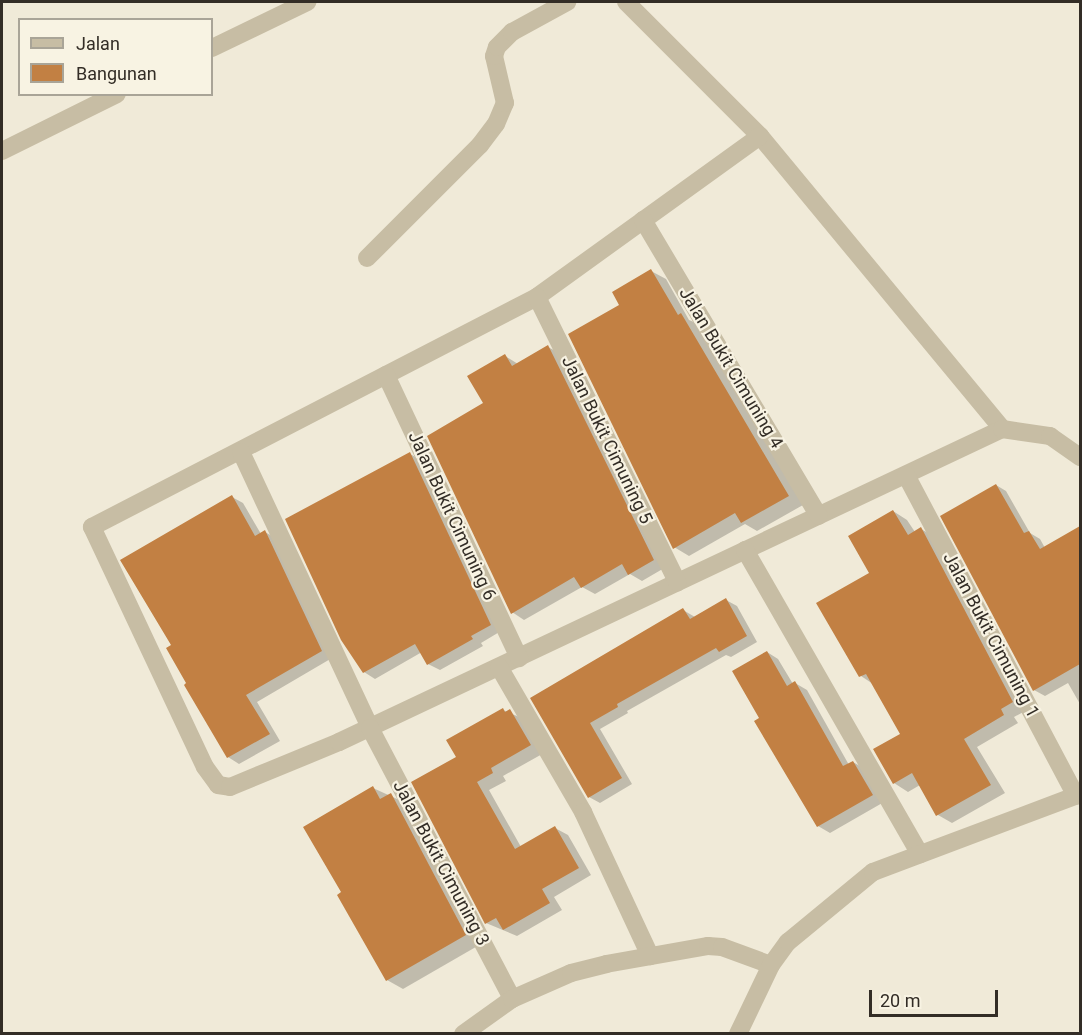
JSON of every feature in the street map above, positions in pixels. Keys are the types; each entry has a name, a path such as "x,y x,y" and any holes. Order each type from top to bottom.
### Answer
{"street":[{"path":"213,48 307,2"},
{"path":"367,258 480,146 496,123 505,103 494,56 497,47 512,32 567,2"},
{"path":"626,2 760,136 1002,429"},
{"path":"2,151 113,96"},
{"path":"760,136 537,297 92,527 205,768 218,785 230,787 370,728 1002,429 1050,436 1080,457"},
{"name":"Jalan Bukit Cimuning 4","path":"643,220 819,516"},
{"name":"Jalan Bukit Cimuning 5","path":"537,297 677,582"},
{"name":"Jalan Bukit Cimuning 6","path":"386,375 519,658"},
{"name":"Jalan Bukit Cimuning 3","path":"241,452 370,728 512,999"},
{"name":"Jalan Bukit Cimuning 1","path":"906,475 1078,795"},
{"path":"745,550 920,854"},
{"path":"499,667 583,812 650,956"},
{"path":"738,1034 771,965 788,942 873,872 1078,795"},
{"path":"463,1034 512,999 571,973 708,946 722,947 771,965"}],"building":[{"path":"651,269 678,315 681,313 789,496 741,523 735,513 673,549 568,334 619,305 612,292"},
{"path":"548,345 654,560 628,575 622,564 581,588 574,577 511,614 427,436 483,403 467,376 505,354 512,366"},
{"path":"410,452 491,625 471,636 473,639 427,665 415,644 363,673 341,640 285,519"},
{"path":"996,484 1024,533 1029,531 1040,549 1080,526 1080,664 1033,691 940,516"},
{"path":"232,495 255,536 265,530 322,651 246,695 270,734 227,758 184,685 186,683 166,648 171,645 120,560"},
{"path":"893,510 908,535 921,527 1013,702 1001,709 1004,715 964,739 991,785 936,816 912,773 893,784 873,749 900,734 866,674 859,677 816,603 869,573 848,536"},
{"path":"726,598 747,636 719,652 716,648 617,704 618,707 590,723 622,778 588,798 530,698 683,608 690,619"},
{"path":"767,651 787,686 795,681 843,766 853,761 873,795 817,827 754,721 759,718 732,671"},
{"path":"503,708 505,712 510,709 531,745 491,768 493,773 477,782 515,849 555,826 579,868 542,889 550,903 503,930 496,918 485,924 411,782 456,757 446,740"},
{"path":"373,786 380,799 391,793 466,935 386,981 337,895 341,892 303,827"}]}
